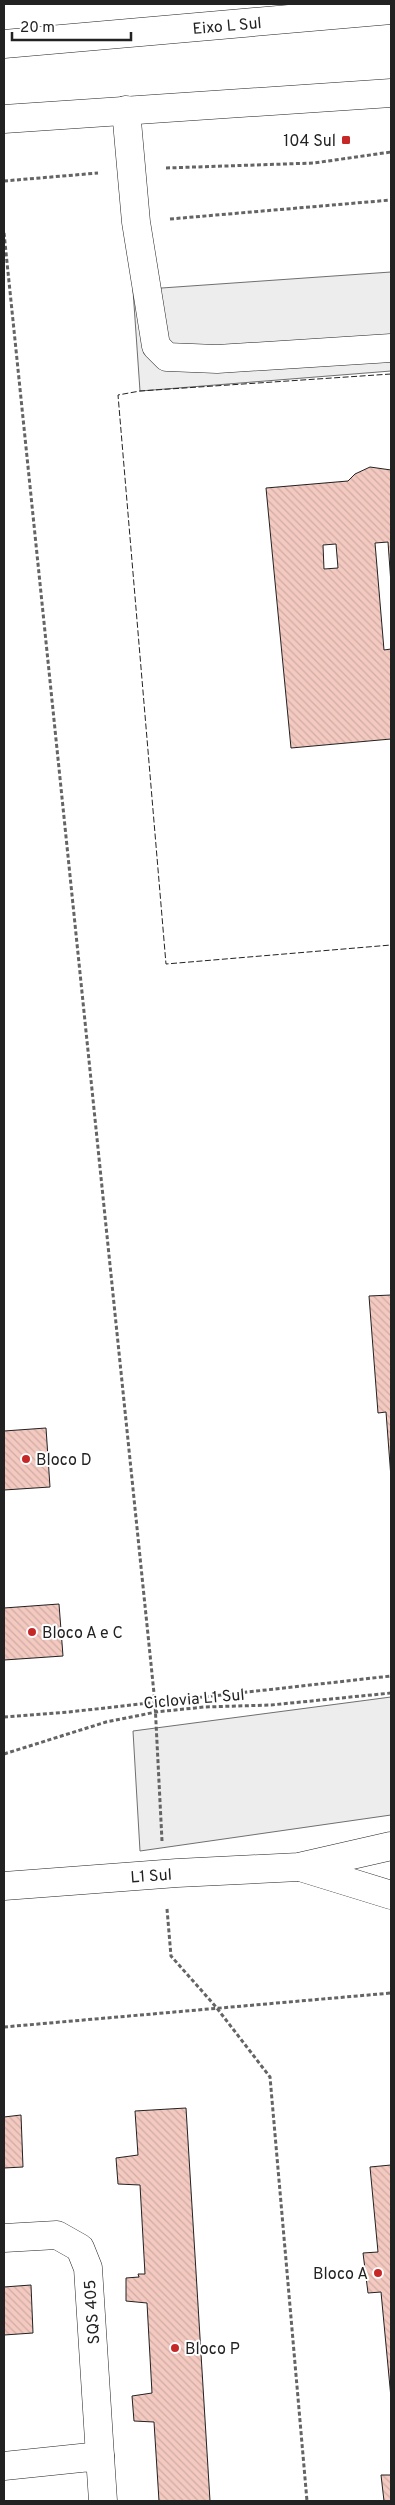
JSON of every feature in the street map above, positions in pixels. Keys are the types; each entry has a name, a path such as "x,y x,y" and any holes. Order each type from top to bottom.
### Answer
{"street":[{"name":"Eixo L Sul","path":"4,44 391,10"},
{"path":"4,119 391,93"},
{"path":"126,110 136,222 156,346 167,357 217,359 391,348"},
{"name":"L1 Sul","path":"4,1886 164,1874 299,1867 391,1846"},
{"name":"L1 Sul","path":"299,1867 391,1895"},
{"name":"SQS 405","path":"4,2238 57,2235 80,2248 88,2268 104,2501"},
{"path":"4,2466 100,2456"}],"path":[{"path":"4,181 130,170 314,163 391,152"},
{"path":"136,222 391,200"},
{"path":"4,233 156,1712 164,1874 171,1956 216,2008 270,2078 307,2501"},
{"path":"4,1717 155,1703 391,1676"},
{"name":"Ciclovia L1 Sul","path":"4,1754 106,1722 156,1712 204,1707 271,1705 391,1693"},
{"path":"4,2026 391,1993"}],"shaded area":[{"path":"391,272 391,371 140,391 133,290"},
{"path":"391,1697 391,1815 140,1851 133,1731"}],"building":[{"path":"370,467 391,470 391,584 388,542 375,543 384,650 391,649 391,739 291,748 266,488 348,481 355,474","holes":["336,544 338,568 324,569 323,545"]},
{"path":"391,1295 391,1478 386,1412 378,1413 369,1296"},
{"name":"Bloco D","path":"46,1428 50,1487 4,1490 4,1431"},
{"name":"Bloco A e C","path":"59,1604 63,1656 4,1660 4,1608"},
{"name":"Bloco P","path":"186,2108 210,2501 159,2501 154,2422 134,2421 132,2396 152,2393 147,2303 126,2301 126,2278 139,2277 138,2274 145,2274 140,2185 118,2184 116,2158 138,2155 135,2111"},
{"path":"21,2115 23,2167 4,2168 4,2117"},
{"name":"Bloco A","path":"391,2165 391,2398 381,2292 368,2293 363,2253 378,2252 370,2167"},
{"path":"31,2285 33,2333 4,2335 4,2287"},
{"path":"381,2475 391,2475 391,2501 384,2501"}],"fence":[{"path":"391,374 140,391 118,395 166,964 391,945"}],"place":[{"name":"104 Sul","path":"346,140"},
{"name":"Bloco D","path":"26,1459"},
{"name":"Bloco A e C","path":"32,1632"},
{"name":"Bloco A","path":"378,2273"},
{"name":"Bloco P","path":"175,2348"}]}
